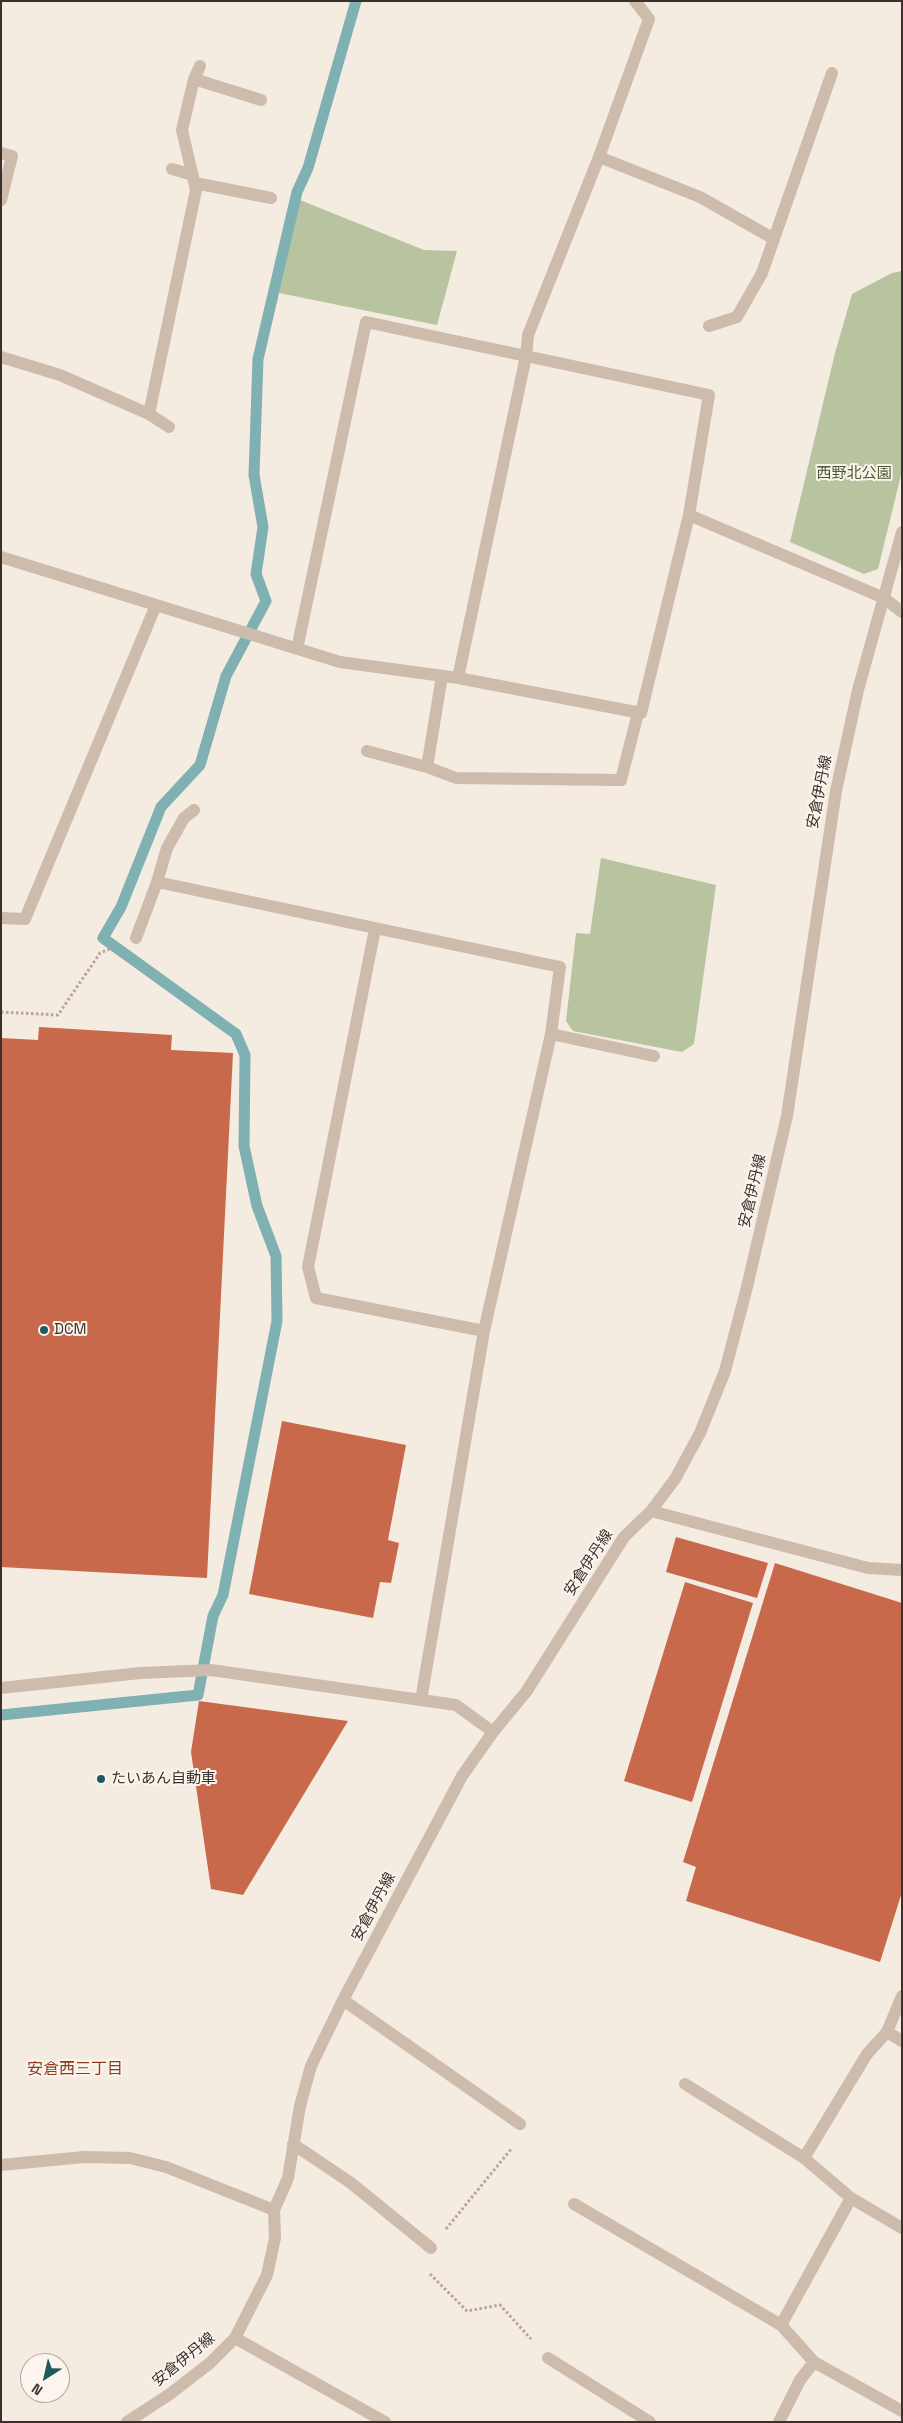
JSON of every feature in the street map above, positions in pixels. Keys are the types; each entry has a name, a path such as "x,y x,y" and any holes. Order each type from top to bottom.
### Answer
{"street":[{"path":"458,678 526,356 528,334 600,156 649,18 635,1"},
{"path":"149,414 194,179 182,130 194,79 200,66"},
{"path":"709,326 737,317 762,273 832,73"},
{"path":"194,79 261,100"},
{"path":"1,153 12,156 1,200"},
{"path":"600,156 700,197 774,239"},
{"path":"172,169 194,179 271,198"},
{"path":"1,556 156,605 297,649 340,662 458,678 642,713 689,515 710,394 366,322 297,649"},
{"path":"1,358 60,375 149,414 169,427"},
{"path":"689,515 884,598 902,612"},
{"name":"安倉伊丹線","path":"127,2422 210,2363 235,2338 267,2275 275,2238 274,2210 288,2178 300,2106 311,2066 343,2000 462,1776 493,1732 526,1692 624,1537 651,1511 675,1479 700,1433 725,1370 787,1116 836,790 858,690 902,532"},
{"path":"1,918 25,919 156,605"},
{"path":"426,768 442,676"},
{"path":"367,751 456,778 621,780 638,713"},
{"path":"136,938 157,882 167,848 184,818 194,810"},
{"path":"157,882 560,967 551,1034 484,1331 421,1700"},
{"path":"374,929 308,1267 316,1298 484,1331"},
{"path":"551,1034 654,1056"},
{"path":"651,1511 868,1568 902,1570"},
{"path":"1,1688 140,1673 211,1670 456,1705 493,1732"},
{"path":"804,2158 867,2054 887,2032 902,1996"},
{"path":"343,2000 520,2124"},
{"path":"887,2032 902,2041"},
{"path":"686,2084 804,2158 851,2198 902,2228"},
{"path":"293,2144 351,2183 431,2248"},
{"path":"1,2165 84,2157 130,2158 166,2167 274,2210"},
{"path":"781,2324 851,2198"},
{"path":"574,2204 781,2324 814,2362 902,2412"},
{"path":"235,2338 385,2422"},
{"path":"548,2358 650,2422"},
{"path":"779,2422 800,2380 814,2362"}],"path":[{"path":"1,1012 58,1015 100,953 136,938"},
{"path":"431,2248 522,2136 520,2124"}],"green space":[{"path":"300,200 424,250 457,251 437,325 279,293"},
{"name":"西野北公園","path":"902,271 902,471 878,569 864,574 790,542 835,353 852,294 892,273"},
{"path":"601,858 716,885 694,1044 682,1052 573,1031 566,1021 576,933 590,934"}],"building":[{"path":"39,1027 172,1035 171,1050 233,1053 207,1578 1,1567 1,1038 38,1040"},
{"path":"282,1421 406,1445 388,1540 399,1543 391,1583 380,1582 373,1618 249,1594"},
{"path":"676,1537 768,1563 757,1598 666,1572"},
{"path":"775,1563 902,1603 902,1892 880,1962 686,1901 696,1867 683,1862"},
{"path":"685,1582 753,1603 692,1802 624,1781"},
{"path":"199,1701 348,1721 243,1895 211,1889 191,1752"}],"waterway":[{"path":"1,1715 198,1695 213,1616 223,1595 277,1321 276,1256 257,1206 244,1146 245,1055 236,1034 103,938 121,907 161,807 200,765 226,676 266,601 256,574 263,527 254,475 258,359 297,192 308,168 356,1"}],"place":[{"name":"DCM","path":"44,1330"},
{"name":"たいあん自動車","path":"101,1779"}],"district":[{"name":"安倉西三丁目","path":"75,2070"}]}
